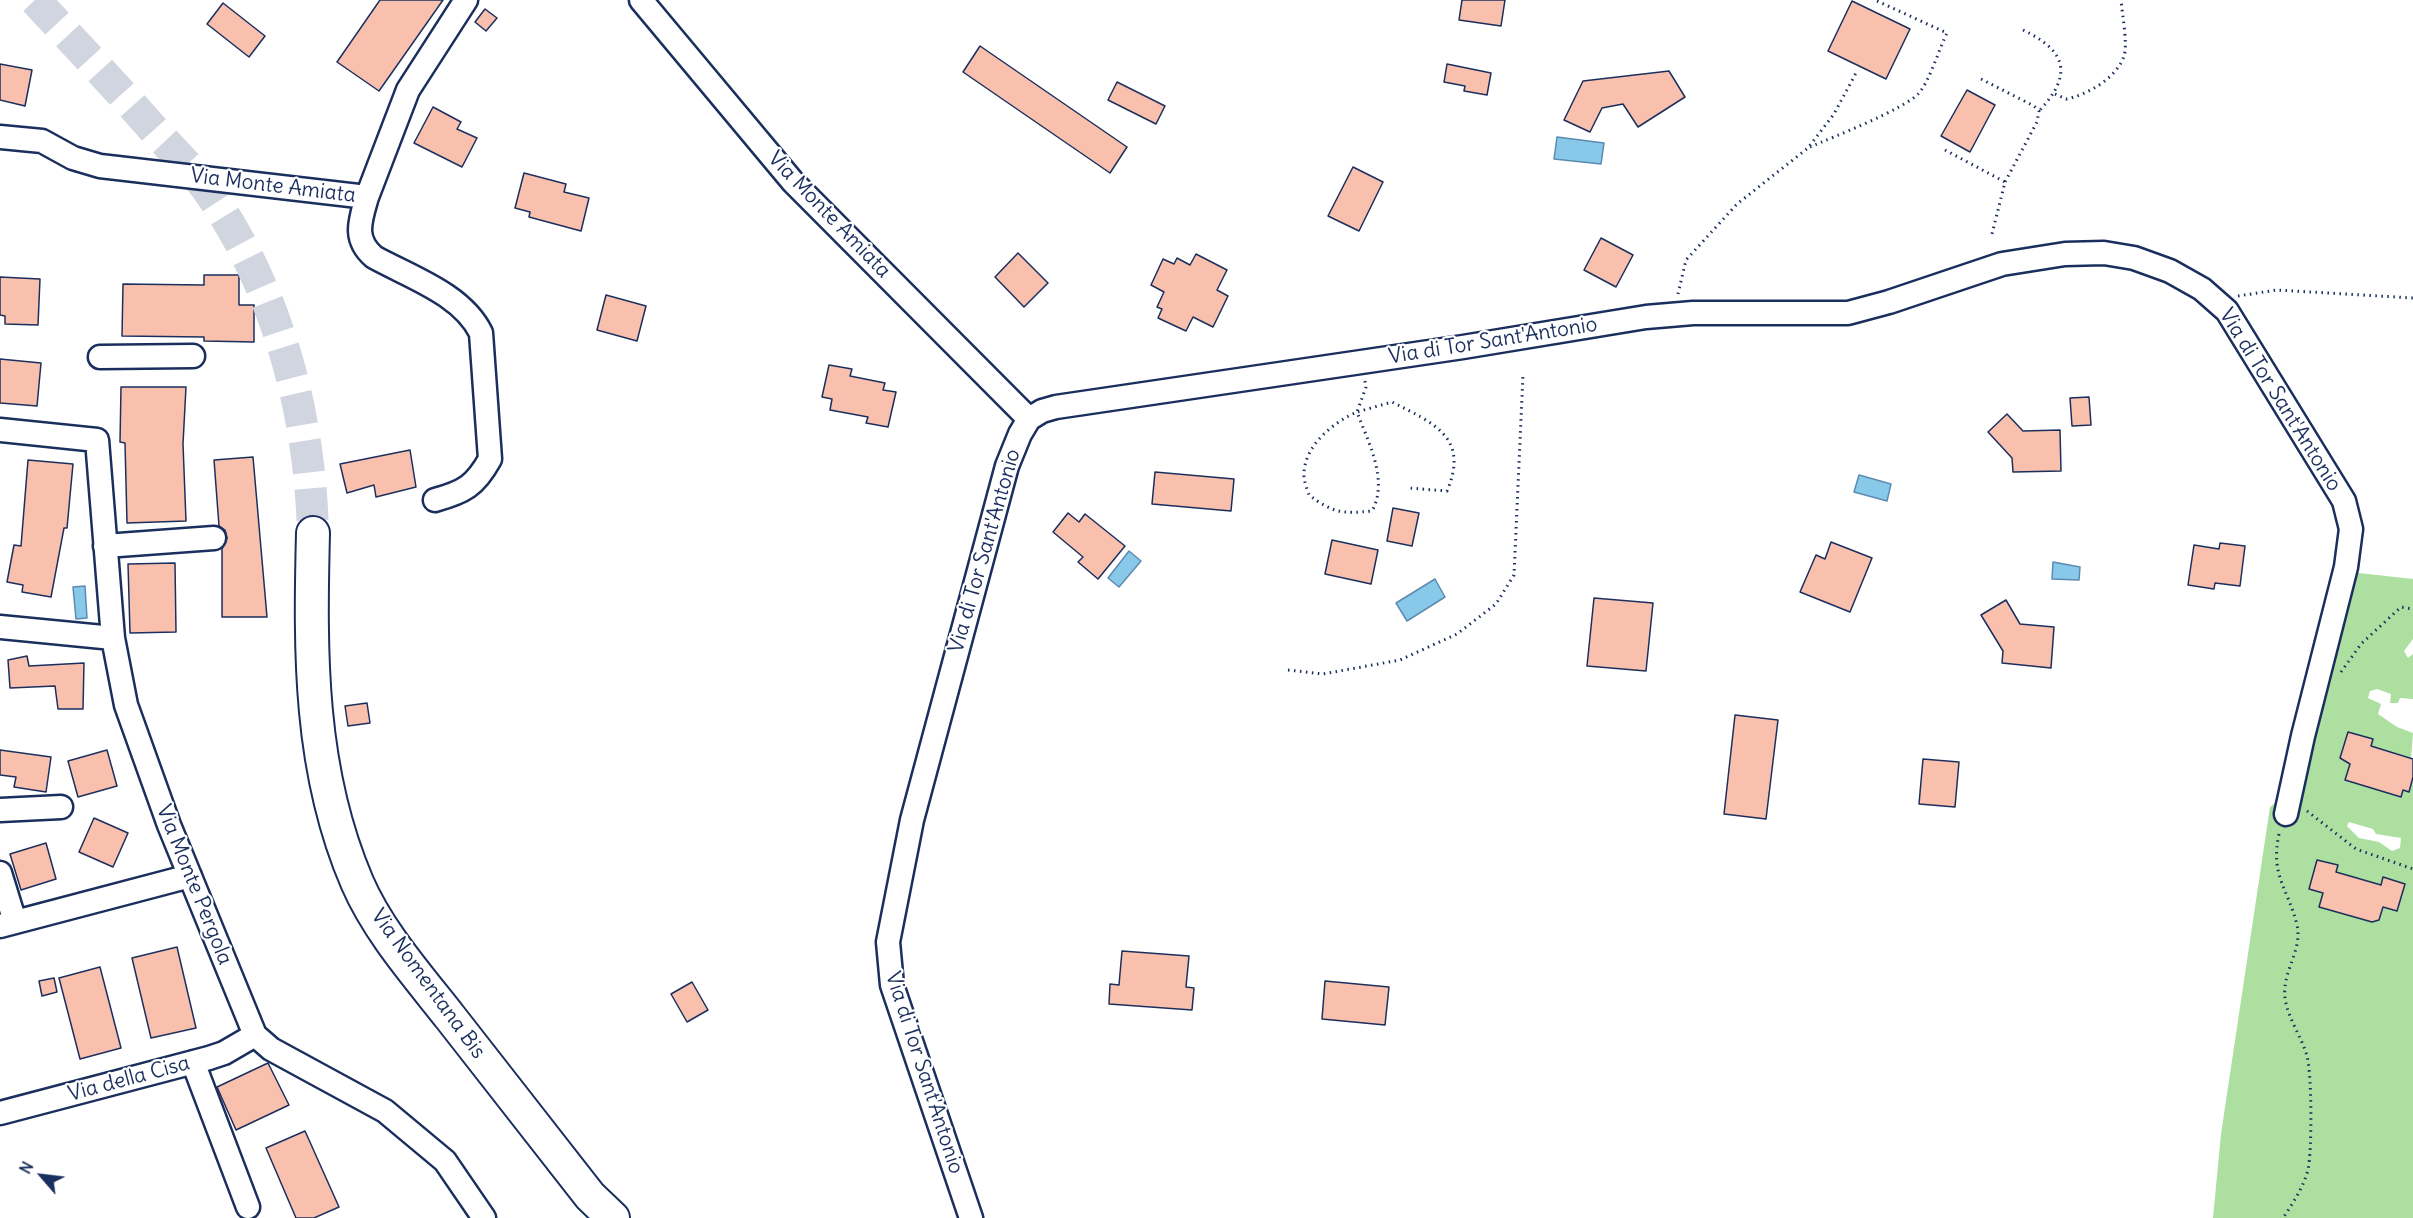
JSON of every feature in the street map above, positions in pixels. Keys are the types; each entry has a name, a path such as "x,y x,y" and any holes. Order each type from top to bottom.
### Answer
{"main road":[{"name":"Via Nomentana Bis","path":"314,533 310,653 317,735 330,802 358,884 409,964 590,1196 613,1218"}],"street":[{"name":"Via Monte Amiata","path":"0,137 42,141 73,158 100,166 367,197 408,90 466,0"},
{"name":"Via Monte Amiata","path":"641,0 793,182 1029,419"},
{"path":"367,197 359,227 360,238 365,249 374,257 459,304 472,316 481,333 490,459 481,475 463,492 435,500"},
{"name":"Via di Tor Sant'Antonio","path":"971,1218 892,985 888,942 912,820 960,632 1009,460 1029,419 1042,411 1056,407 1670,315 1848,313 1889,302 2002,264 2065,254 2104,253 2142,260 2190,281 2215,299 2236,324 2340,493 2349,518 2350,540 2346,567 2303,736 2290,816"},
{"path":"100,357 193,356"},
{"name":"Via Monte Pergola","path":"0,430 97,440 113,638 129,717 190,876 255,1035"},
{"path":"105,546 214,538"},
{"path":"0,627 113,638"},
{"path":"0,810 61,807"},
{"path":"0,873 8,924 190,876"},
{"path":"255,1035 271,1049 385,1111 445,1161 483,1218"},
{"name":"Via della Cisa","path":"0,1113 224,1053 255,1035"},
{"path":"193,1062 248,1207"}],"path":[{"path":"1677,298 1686,260 1737,204 1808,148 1885,113 1919,93 1947,33 1875,0"},
{"path":"2055,94 2066,99 2090,92 2118,65 2124,56 2121,0"},
{"path":"1991,238 2005,182 2037,122 2039,111 2055,94 2061,68 2059,58 2046,41 2023,30"},
{"path":"1808,148 1834,114 1856,73"},
{"path":"1981,79 2034,106 2039,111"},
{"path":"1945,150 2005,182"},
{"path":"2215,299 2277,290 2413,298"},
{"path":"1362,362 1366,387 1357,412 1375,457 1378,478 1375,506 1372,511 1362,512 1328,510 1309,495 1304,472 1313,447 1338,420 1357,412 1392,402 1443,430 1453,451 1455,471 1447,491 1409,488"},
{"path":"1288,670 1323,674 1400,660 1457,634 1496,604 1514,575 1523,375"},
{"path":"2335,680 2361,644 2401,607 2413,609"},
{"path":"2283,1218 2297,1196 2308,1168 2310,1105 2307,1057 2291,1017 2284,988 2297,945 2298,927 2276,867 2276,847 2290,816 2356,849 2413,869"}],"green space":[{"path":"2350,572 2413,579 2413,639 2404,651 2408,658 2413,654 2413,699 2400,698 2398,703 2390,703 2391,694 2377,689 2370,691 2368,698 2381,704 2378,714 2397,727 2413,733 2411,759 2371,746 2373,739 2348,732 2340,758 2350,764 2345,780 2401,796 2403,790 2409,792 2413,779 2413,1218 2213,1218 2221,1134 2270,807 2291,791","holes":["2349,822 2373,829 2376,834 2401,838 2400,848 2392,851 2379,842 2359,838 2347,826"]}],"water":[{"path":"1557,137 1604,143 1601,164 1554,159"},
{"path":"1859,475 1891,484 1887,501 1854,492"},
{"path":"1129,551 1141,561 1119,587 1108,578"},
{"path":"2053,562 2080,567 2079,580 2052,579"},
{"path":"1435,579 1445,597 1407,621 1396,603"},
{"path":"85,586 87,618 76,619 73,587"}],"building":[{"path":"380,0 443,0 379,91 337,62"},
{"path":"1462,0 1505,0 1501,26 1459,20"},
{"path":"1852,1 1910,29 1886,79 1828,51"},
{"path":"223,3 265,36 249,57 207,24"},
{"path":"485,9 497,18 486,31 475,22"},
{"path":"980,46 1127,147 1110,173 963,72"},
{"path":"0,64 32,70 25,106 0,100"},
{"path":"1447,64 1491,73 1487,95 1464,91 1465,86 1444,82"},
{"path":"1669,71 1685,97 1638,127 1623,104 1602,108 1590,132 1564,120 1583,81"},
{"path":"1117,82 1165,106 1156,124 1108,100"},
{"path":"1967,90 1995,105 1970,152 1941,136"},
{"path":"433,107 461,122 457,129 477,138 462,167 414,143"},
{"path":"1353,167 1383,182 1359,231 1328,216"},
{"path":"524,173 566,184 564,192 589,198 581,231 529,217 530,212 515,208"},
{"path":"1601,238 1633,255 1616,287 1584,270"},
{"path":"1018,253 1048,283 1024,307 995,277"},
{"path":"1196,254 1227,270 1217,290 1228,296 1213,327 1193,317 1186,331 1158,318 1162,309 1157,307 1164,292 1151,285 1163,259 1174,264 1177,258 1190,265"},
{"path":"204,275 239,275 239,305 254,305 254,342 204,341 204,337 122,336 123,284 204,285"},
{"path":"0,277 40,279 38,325 5,324 5,316 0,315"},
{"path":"606,295 646,306 637,341 597,330"},
{"path":"0,359 41,363 37,406 0,403"},
{"path":"829,365 852,369 850,376 885,383 883,390 896,392 888,427 866,423 868,417 830,410 832,399 822,397"},
{"path":"121,387 186,387 183,444 186,521 127,523 125,443 120,442"},
{"path":"2089,397 2091,425 2072,426 2070,398"},
{"path":"2007,414 2023,431 2060,430 2061,471 2013,472 2012,458 1988,432"},
{"path":"410,450 416,487 376,497 374,485 347,493 340,464"},
{"path":"253,457 267,617 222,617 222,549 227,538 225,530 219,526 214,460"},
{"path":"28,460 73,464 67,528 64,528 51,597 22,592 23,585 7,582 14,545 21,546"},
{"path":"1155,472 1234,479 1231,511 1152,504"},
{"path":"1393,508 1419,513 1412,546 1387,541"},
{"path":"1068,513 1079,522 1085,514 1125,546 1098,579 1078,562 1083,557 1053,532"},
{"path":"1332,540 1378,550 1371,584 1325,574"},
{"path":"1831,542 1872,558 1850,612 1800,592 1816,555 1825,559"},
{"path":"2220,543 2245,546 2240,586 2215,583 2214,589 2188,585 2194,545 2219,549"},
{"path":"175,563 176,632 130,633 128,564"},
{"path":"1594,598 1653,603 1646,671 1587,666"},
{"path":"2006,600 2020,624 2054,627 2051,668 2002,663 2003,651 1981,615"},
{"path":"27,656 29,666 84,663 83,709 58,709 55,686 10,688 8,660"},
{"path":"367,703 370,723 348,726 345,706"},
{"path":"1735,715 1778,720 1766,819 1724,814"},
{"path":"2348,732 2373,739 2371,746 2413,759 2413,777 2409,792 2403,790 2401,797 2345,780 2350,764 2340,758"},
{"path":"0,750 51,757 46,792 14,787 16,777 0,775"},
{"path":"107,750 117,786 78,797 68,761"},
{"path":"1923,759 1959,762 1955,807 1919,804"},
{"path":"94,818 128,833 113,867 79,852"},
{"path":"46,843 56,879 21,890 10,854"},
{"path":"2317,860 2338,865 2336,872 2381,885 2383,877 2405,884 2397,911 2383,907 2379,920 2372,922 2319,907 2323,893 2309,889"},
{"path":"177,947 196,1028 151,1038 132,958"},
{"path":"1122,951 1189,956 1186,987 1194,988 1192,1010 1109,1004 1110,984 1119,985"},
{"path":"100,967 121,1048 80,1059 59,978"},
{"path":"54,978 57,992 42,996 39,981"},
{"path":"1325,981 1389,987 1385,1025 1322,1019"},
{"path":"692,982 708,1010 687,1022 671,994"},
{"path":"268,1063 289,1105 236,1130 217,1087"},
{"path":"305,1131 339,1207 314,1218 296,1218 266,1148"}],"tunnel":[{"path":"35,0 201,182 232,227 271,310 297,398 305,443 313,533"}]}
